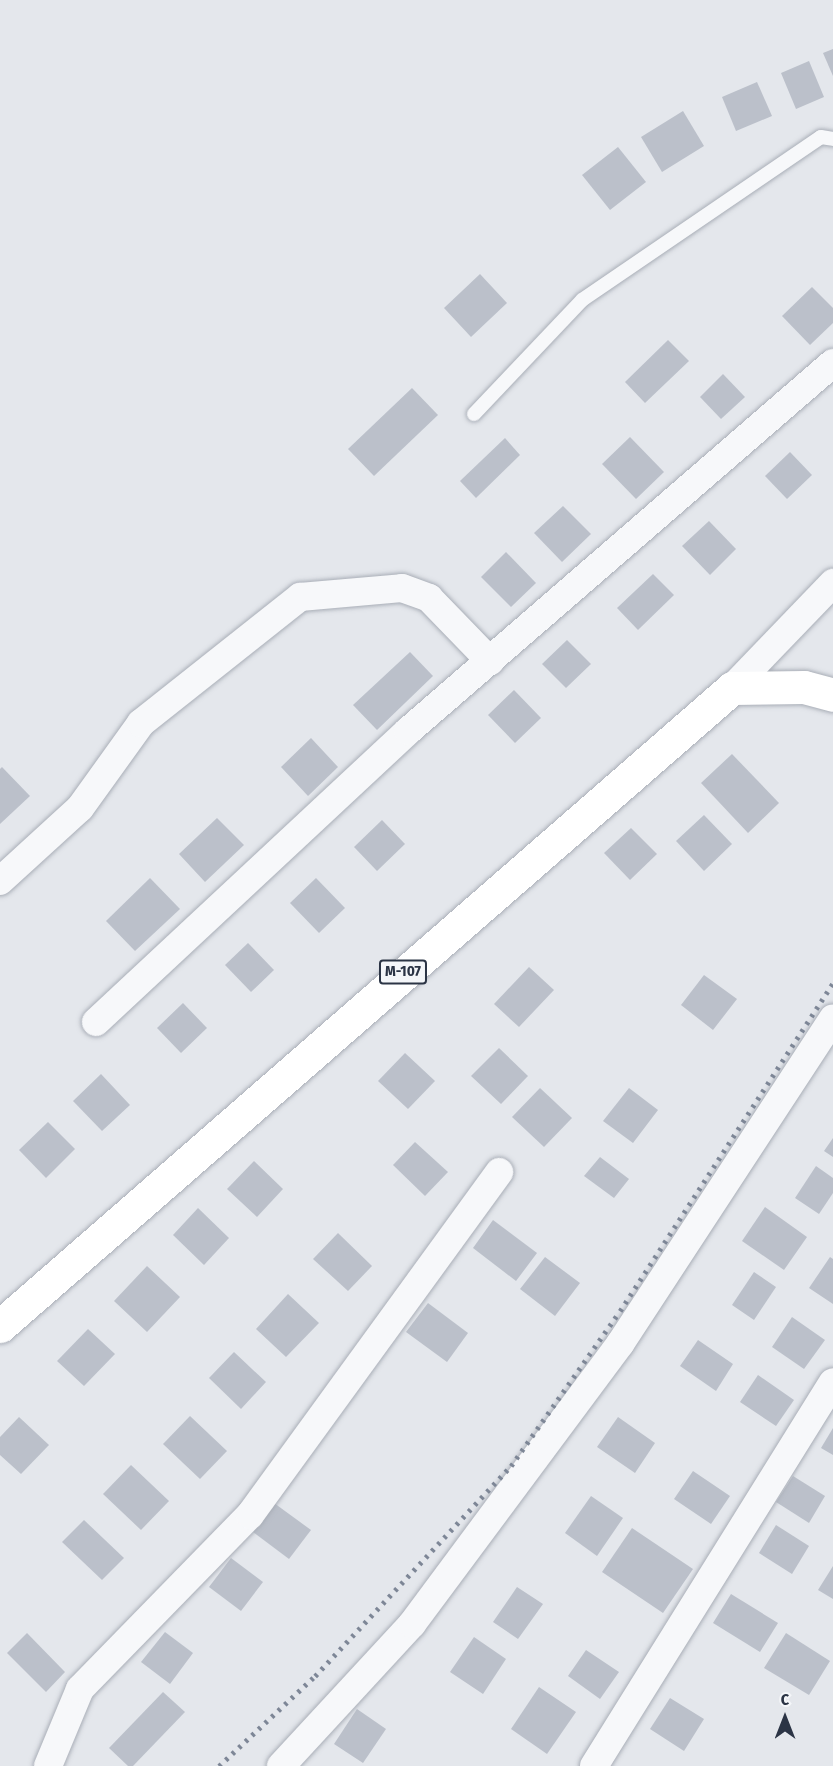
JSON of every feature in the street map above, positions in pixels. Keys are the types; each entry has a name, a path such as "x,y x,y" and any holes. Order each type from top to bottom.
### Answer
{"main road":[{"path":"732,688 804,687 833,695"},
{"name":"М-107","path":"0,1326 732,688"}],"street":[{"path":"96,1022 408,731 833,363"},
{"path":"732,688 833,583"},
{"path":"0,881 80,808 141,723 300,597 402,588 429,598 490,661"},
{"path":"280,1766 412,1624 620,1344 833,1020"},
{"path":"48,1766 80,1689 250,1515 499,1172"},
{"path":"594,1766 833,1382"}],"lane":[{"path":"474,414 582,300 821,137 833,139"}],"building":[{"path":"833,49 833,76 823,53"},
{"path":"809,61 824,97 796,109 781,73"},
{"path":"757,82 772,116 736,131 722,97"},
{"path":"683,111 704,146 662,172 641,137"},
{"path":"618,147 646,182 610,210 582,175"},
{"path":"480,274 507,303 471,337 444,308"},
{"path":"812,287 833,308 833,323 810,345 782,316"},
{"path":"668,340 689,361 645,403 625,382"},
{"path":"723,374 745,397 721,419 700,397"},
{"path":"412,388 438,415 374,476 348,449"},
{"path":"630,437 664,472 636,499 602,464"},
{"path":"505,438 520,455 476,498 460,481"},
{"path":"790,452 812,475 787,499 765,476"},
{"path":"563,506 591,534 562,562 534,533"},
{"path":"709,521 736,549 710,575 682,546"},
{"path":"506,552 536,583 511,607 481,577"},
{"path":"653,574 674,595 638,630 617,608"},
{"path":"567,640 591,664 566,688 542,664"},
{"path":"410,652 433,676 377,730 353,705"},
{"path":"514,690 541,718 515,743 488,715"},
{"path":"311,738 338,767 308,796 281,767"},
{"path":"732,754 779,803 748,833 701,783"},
{"path":"2,767 30,796 0,824 0,769"},
{"path":"704,815 732,844 704,871 676,841"},
{"path":"217,818 244,845 205,882 179,854"},
{"path":"382,820 405,844 377,871 354,847"},
{"path":"631,828 657,854 630,880 604,853"},
{"path":"150,878 180,909 135,951 106,921"},
{"path":"316,878 345,908 319,933 290,903"},
{"path":"248,943 274,970 251,992 225,965"},
{"path":"529,967 554,990 519,1027 494,1004"},
{"path":"704,975 737,999 713,1030 681,1005"},
{"path":"183,1003 207,1028 181,1053 157,1028"},
{"path":"499,1048 528,1076 501,1104 471,1076"},
{"path":"405,1053 435,1081 408,1109 378,1081"},
{"path":"101,1074 130,1105 102,1131 73,1101"},
{"path":"540,1088 572,1118 544,1147 512,1117"},
{"path":"629,1088 658,1110 633,1143 603,1121"},
{"path":"48,1122 75,1149 46,1178 19,1150"},
{"path":"833,1138 833,1157 824,1151"},
{"path":"415,1142 448,1172 425,1196 393,1165"},
{"path":"600,1157 629,1179 614,1198 584,1176"},
{"path":"254,1161 283,1189 257,1217 227,1189"},
{"path":"816,1166 833,1178 833,1193 819,1214 795,1198"},
{"path":"765,1207 807,1237 784,1270 742,1241"},
{"path":"198,1208 229,1238 204,1265 173,1235"},
{"path":"493,1220 537,1253 516,1281 473,1248"},
{"path":"338,1233 372,1266 348,1291 313,1259"},
{"path":"545,1257 580,1283 555,1316 520,1289"},
{"path":"830,1257 833,1259 833,1304 809,1288"},
{"path":"147,1266 180,1297 147,1332 114,1301"},
{"path":"754,1272 776,1287 754,1320 732,1305"},
{"path":"288,1294 319,1323 286,1357 256,1329"},
{"path":"428,1303 468,1333 447,1362 406,1332"},
{"path":"792,1317 825,1340 804,1369 772,1347"},
{"path":"88,1329 115,1354 84,1386 57,1361"},
{"path":"698,1340 733,1364 716,1391 680,1366"},
{"path":"234,1352 266,1382 241,1409 209,1378"},
{"path":"758,1375 794,1400 776,1426 740,1402"},
{"path":"190,1416 227,1451 200,1479 163,1444"},
{"path":"19,1417 49,1445 21,1474 0,1455 0,1437"},
{"path":"618,1417 655,1443 635,1473 597,1447"},
{"path":"833,1428 833,1455 821,1448"},
{"path":"131,1465 169,1501 141,1530 103,1494"},
{"path":"693,1471 730,1496 711,1524 674,1499"},
{"path":"793,1476 825,1496 809,1523 776,1502"},
{"path":"591,1496 623,1518 597,1556 565,1533"},
{"path":"274,1503 311,1530 289,1559 253,1532"},
{"path":"84,1520 124,1558 102,1580 62,1542"},
{"path":"776,1525 809,1546 792,1574 759,1553"},
{"path":"632,1528 693,1569 663,1613 602,1572"},
{"path":"231,1558 263,1582 241,1611 209,1587"},
{"path":"833,1566 833,1599 818,1590"},
{"path":"517,1587 543,1604 518,1639 493,1622"},
{"path":"731,1594 778,1623 760,1652 713,1623"},
{"path":"165,1632 193,1653 170,1684 141,1662"},
{"path":"27,1633 65,1672 46,1692 7,1653"},
{"path":"786,1633 830,1661 809,1695 764,1668"},
{"path":"474,1637 506,1659 483,1694 450,1672"},
{"path":"586,1650 619,1672 600,1699 568,1676"},
{"path":"539,1687 576,1712 547,1754 511,1729"},
{"path":"163,1692 185,1712 133,1766 128,1766 109,1748"},
{"path":"670,1698 704,1719 684,1751 650,1729"},
{"path":"357,1709 386,1729 363,1763 334,1744"}],"railway":[{"path":"219,1766 315,1676 511,1466 620,1311 833,983"}]}
